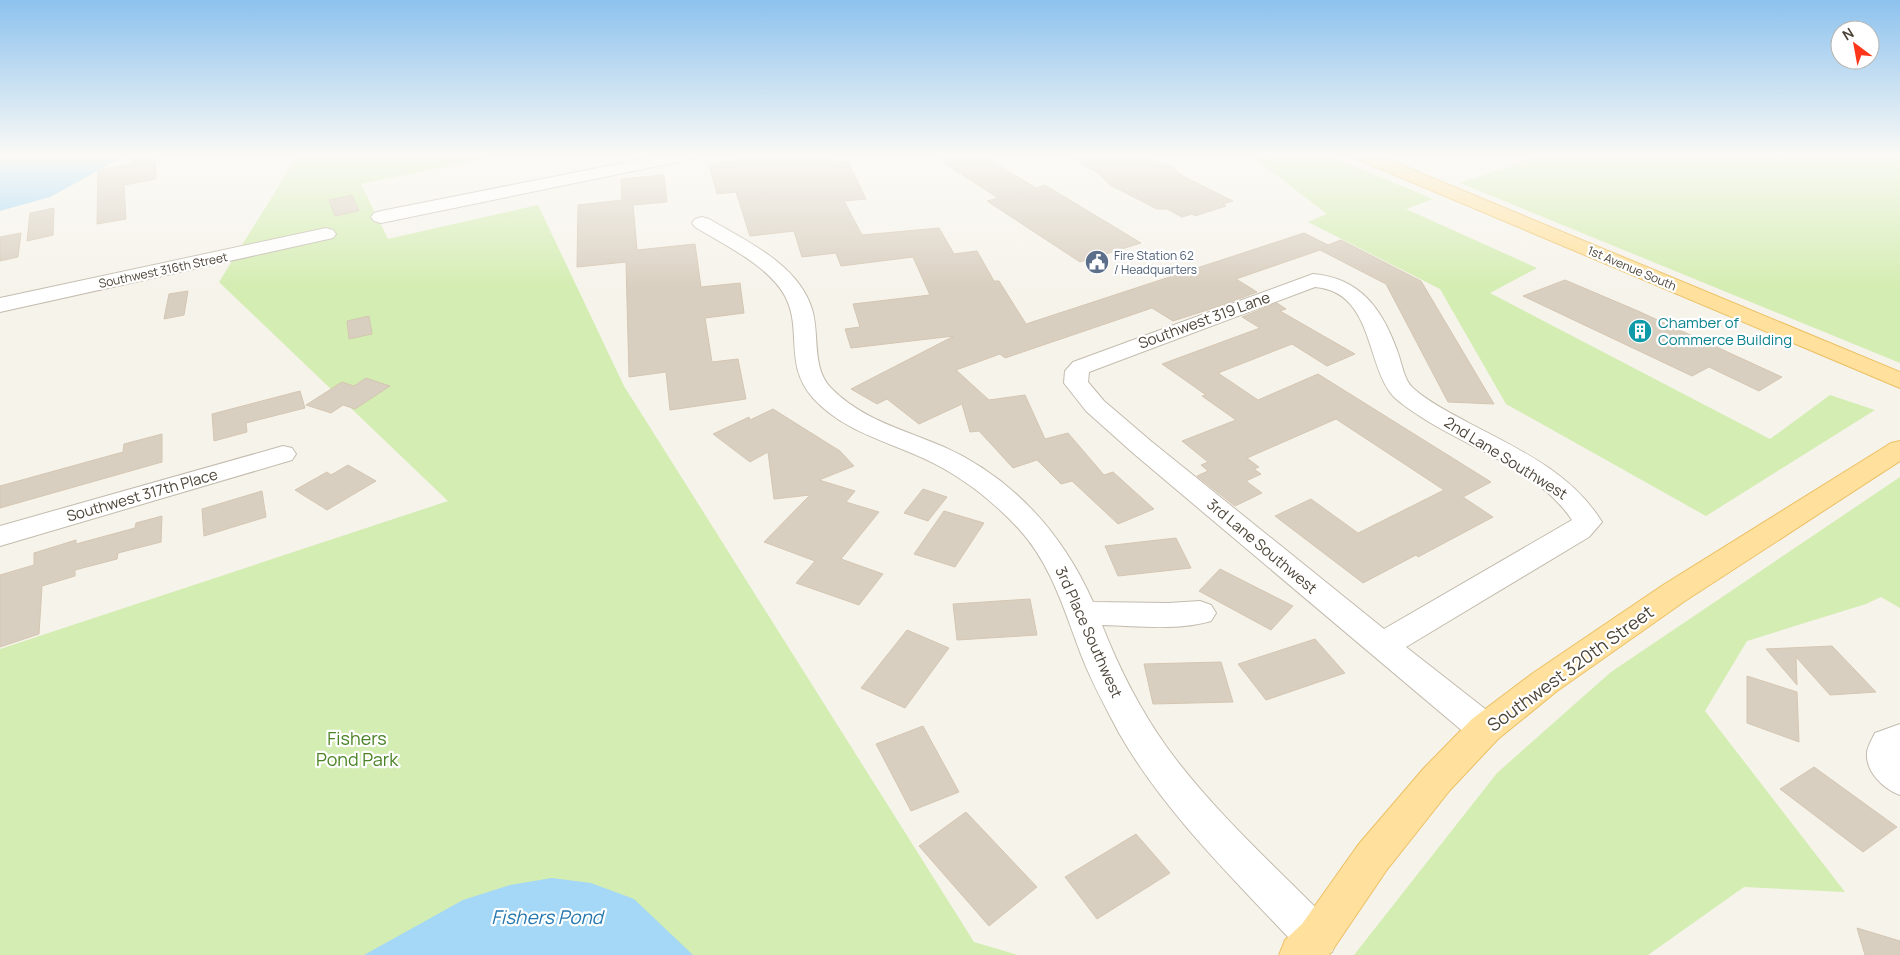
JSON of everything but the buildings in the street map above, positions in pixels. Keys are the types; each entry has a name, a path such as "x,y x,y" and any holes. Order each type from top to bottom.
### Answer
{"main road":[{"name":"1st Avenue South","path":"1475,200 1900,381"},
{"name":"Southwest 320th Street","path":"1308,947 1372,858 1437,779 1485,729 1545,682 1674,593 1900,449"}],"street":[{"path":"381,217 467,200"},
{"name":"3rd Place Southwest","path":"702,223 769,266 789,285 801,308 809,373 828,399 861,422 953,463 1006,500 1031,524 1062,566 1113,687 1144,744 1308,947"},
{"name":"Southwest 316th Street","path":"0,305 326,234"},
{"name":"2nd Lane Southwest","path":"1306,283 1313,280 1329,281 1353,293 1362,303 1384,347 1393,375 1403,392 1544,477 1570,496 1582,509 1588,522 1579,530 1411,627 1383,646"},
{"name":"Southwest 319 Lane","path":"1102,358 1306,283"},
{"name":"3rd Lane Southwest","path":"1102,358 1081,367 1076,377 1080,390 1095,406 1485,729"},
{"name":"Southwest 317th Place","path":"0,536 283,454"},
{"path":"1082,613 1168,616 1200,613"},
{"path":"1900,740 1888,744 1884,752 1886,762 1900,779"}],"green space":[{"name":"Fishers Pond Park","path":"270,200 369,200 388,239 538,205 624,386 974,942 1018,955 0,955 0,649 448,501 219,282"},
{"path":"1308,200 1431,200 1406,209 1537,268 1490,293 1770,439 1830,395 1875,410 1706,516 1506,404 1440,289 1308,222 1327,214"},
{"path":"1500,200 1900,200 1900,363"},
{"path":"1900,477 1900,608 1881,597 1866,604 1747,641 1705,711 1845,892 1744,887 1648,955 1354,955 1497,773 1611,672"}],"water":[{"path":"0,200 41,200 0,211"},
{"name":"Fishers Pond","path":"552,878 591,883 634,899 693,955 364,955 463,900 510,885"}],"place":[{"name":"Fire Station 62 / Headquarters","path":"1097,262"},
{"name":"Chamber of Commerce Building","path":"1640,331"}]}
